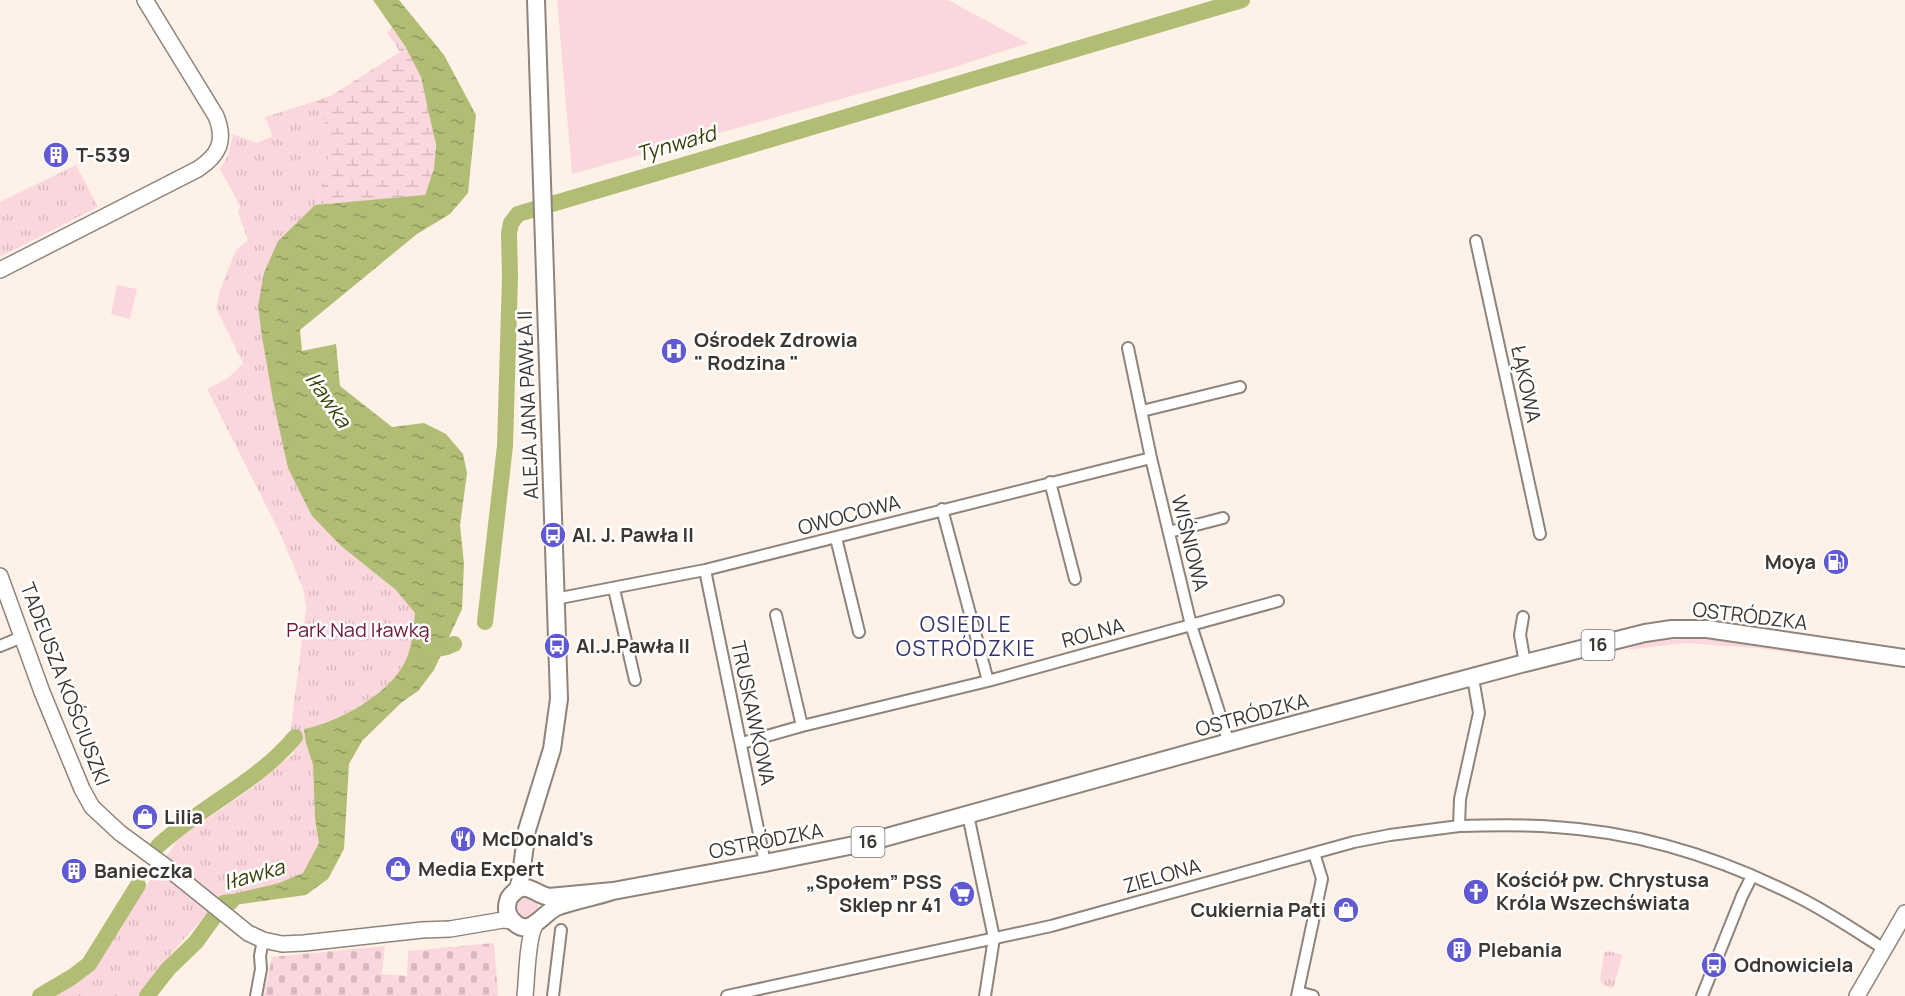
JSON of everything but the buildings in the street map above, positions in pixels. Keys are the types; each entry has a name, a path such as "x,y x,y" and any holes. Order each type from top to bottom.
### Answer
{"main road":[{"path":"0,270 198,169 212,159 217,151 221,135 216,116 145,0"},
{"name":"ALEJA JANA PAWŁA II","path":"512,897 520,882 527,830 552,749 559,699 536,0"},
{"name":"TADEUSZA KOŚCIUSZKI","path":"0,576 42,692 82,789 92,807 120,833 175,875"},
{"name":"OSTRÓDZKA","path":"422,930 492,912 528,888 549,897 613,891 869,842 1229,742 1645,633 1684,628 1729,632 1905,658"},
{"name":"ALEJA JANA PAWŁA II","path":"535,807 530,873 538,893"},
{"name":"OSTRÓDZKA","path":"175,875 248,933 263,940 282,944 304,944 422,930 450,929 503,920 525,927 540,920 553,908 613,891"},
{"path":"524,996 531,932 540,920 546,905 538,893"},
{"path":"512,897 507,913 514,923 524,996"},
{"path":"1857,996 1905,913"}],"street":[{"name":"ŁĄKOWA","path":"1476,241 1540,534"},
{"name":"WIŚNIOWA","path":"1128,348 1151,458 1191,625 1229,742"},
{"path":"1142,411 1240,387"},
{"name":"OWOCOWA","path":"555,599 705,570 1151,458"},
{"path":"1050,482 1075,579"},
{"path":"942,509 987,681"},
{"path":"1169,532 1223,518"},
{"path":"836,538 859,632"},
{"name":"TRUSKAWKOWA","path":"705,570 765,863"},
{"path":"614,589 635,680"},
{"name":"ROLNA","path":"742,743 987,681 1278,601"},
{"path":"776,615 802,726"},
{"path":"1523,617 1520,635 1525,663"},
{"path":"0,646 22,638"},
{"path":"1460,826 1460,799 1479,713 1473,678"},
{"path":"968,815 994,938 985,996"},
{"name":"ZIELONA","path":"727,996 1051,926 1354,842 1460,826 1527,826 1588,830 1642,840 1687,852 1733,867 1799,897 1884,949"},
{"path":"1313,996 1298,994 1322,879 1314,853"},
{"path":"1702,996 1752,876"},
{"path":"553,996 561,930"},
{"path":"256,996 263,940"}],"green space":[{"path":"557,0 948,0 1028,43 952,68 572,174"},
{"path":"392,28 418,70 430,110 435,159 425,196 315,205 327,170 330,138 316,101 332,95 400,52 387,32"},
{"name":"Park Nad Iławką","path":"316,101 330,138 327,170 315,205 278,241 265,273 258,306 268,373 312,516 341,546 396,590 415,613 409,652 396,675 374,696 347,713 305,729 306,743 313,765 315,819 319,843 303,873 279,883 220,899 170,955 141,996 50,996 94,964 178,839 253,787 294,753 291,728 306,608 303,588 279,531 207,389 228,378 243,363 216,308 220,290 236,250 248,240 238,213 240,206 220,169 228,156 233,134 257,143 273,136 265,117"},
{"path":"76,165 98,207 0,257 0,202"},
{"path":"117,285 137,289 130,319 111,314"},
{"path":"1694,638 1905,665 1905,668 1756,648 1686,643 1625,650 1646,642"},
{"path":"526,895 534,899 538,907 534,915 526,919 518,915 514,907 518,899"},
{"path":"494,943 498,996 264,996 272,957 385,946 382,974 407,976 408,951"},
{"path":"1607,951 1622,956 1612,988 1603,985 1600,980 1604,953"}],"water":[{"path":"373,0 399,0 444,55 476,115 468,193 450,214 417,234 300,330 302,351 336,344 340,386 392,427 424,423 446,434 463,454 467,473 460,525 464,564 462,609 434,670 418,691 402,702 362,741 349,764 344,849 328,879 306,895 227,906 220,899 279,883 303,873 319,843 315,819 313,765 304,729 347,714 386,686 404,664 412,639 415,613 396,590 341,546 312,516 288,468 273,400 258,306 264,273 278,241 315,205 425,195 434,169 436,145 421,77 405,46"}],"waterway":[{"name":"Tynwałd","path":"485,622 505,446 510,277 509,233 511,223 518,214 1242,0"},
{"name":"Tynwałd","path":"428,651 454,644"},
{"name":"Iławka","path":"158,846 192,818 247,781 295,737"},
{"name":"Iławka","path":"40,996 89,964 138,885"},
{"name":"Iławka","path":"147,996 168,969 196,942 224,903 231,902"}],"place":[{"name":"T-539","path":"56,155"},
{"name":"Ośrodek Zdrowia \" Rodzina \"","path":"674,351"},
{"name":"Al. J. Pawła II","path":"553,535"},
{"name":"Moya","path":"1836,562"},
{"name":"Al.J.Pawła II","path":"557,646"},
{"name":"Lilia","path":"145,817"},
{"name":"McDonald's","path":"463,839"},
{"name":"Media Expert","path":"398,869"},
{"name":"Banieczka","path":"74,871"},
{"name":"Kościół pw. Chrystusa Króla Wszechświata","path":"1476,892"},
{"name":"„Społem” PSS Sklep nr 41","path":"962,894"},
{"name":"Cukiernia Pati","path":"1346,910"},
{"name":"Plebania","path":"1459,950"},
{"name":"Odnowiciela","path":"1714,965"}],"district":[{"name":"OSIEDLE OSTRÓDZKIE","path":"966,637"}]}
